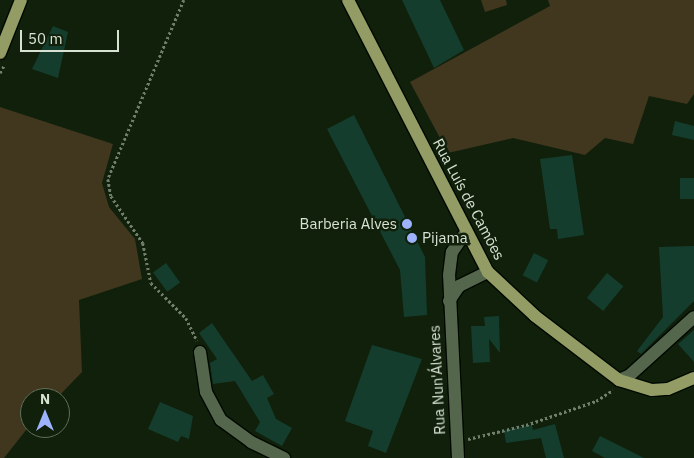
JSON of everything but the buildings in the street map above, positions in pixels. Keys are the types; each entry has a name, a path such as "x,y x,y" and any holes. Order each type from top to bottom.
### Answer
{"main road":[{"path":"0,53 21,0"},
{"name":"Rua Luís de Camões","path":"348,0 488,272 535,316 618,387 668,390 694,378"}],"street":[{"name":"Rua Nun'Álvares","path":"458,458 449,301 452,252 466,232"},
{"path":"449,301 459,286 488,272"},
{"path":"618,387 694,318"},
{"path":"200,352 206,392 221,420 251,442 284,458"}],"path":[{"path":"184,0 108,179 111,196 143,242 151,283 186,318 200,352"},
{"path":"606,383 618,387"},
{"path":"456,440 526,426 596,401 618,387"}],"shaded area":[{"path":"481,0 506,0 507,5 485,12"},
{"path":"548,0 694,0 694,94 687,104 649,96 633,144 605,138 585,155 513,138 448,153 410,82 550,6"},
{"path":"0,107 113,144 102,183 109,207 135,239 142,279 79,300 82,372 67,388 20,388 20,438 4,458 0,458"}],"place":[{"name":"Barberia Alves","path":"407,224"},
{"name":"Pijama","path":"412,238"}]}
